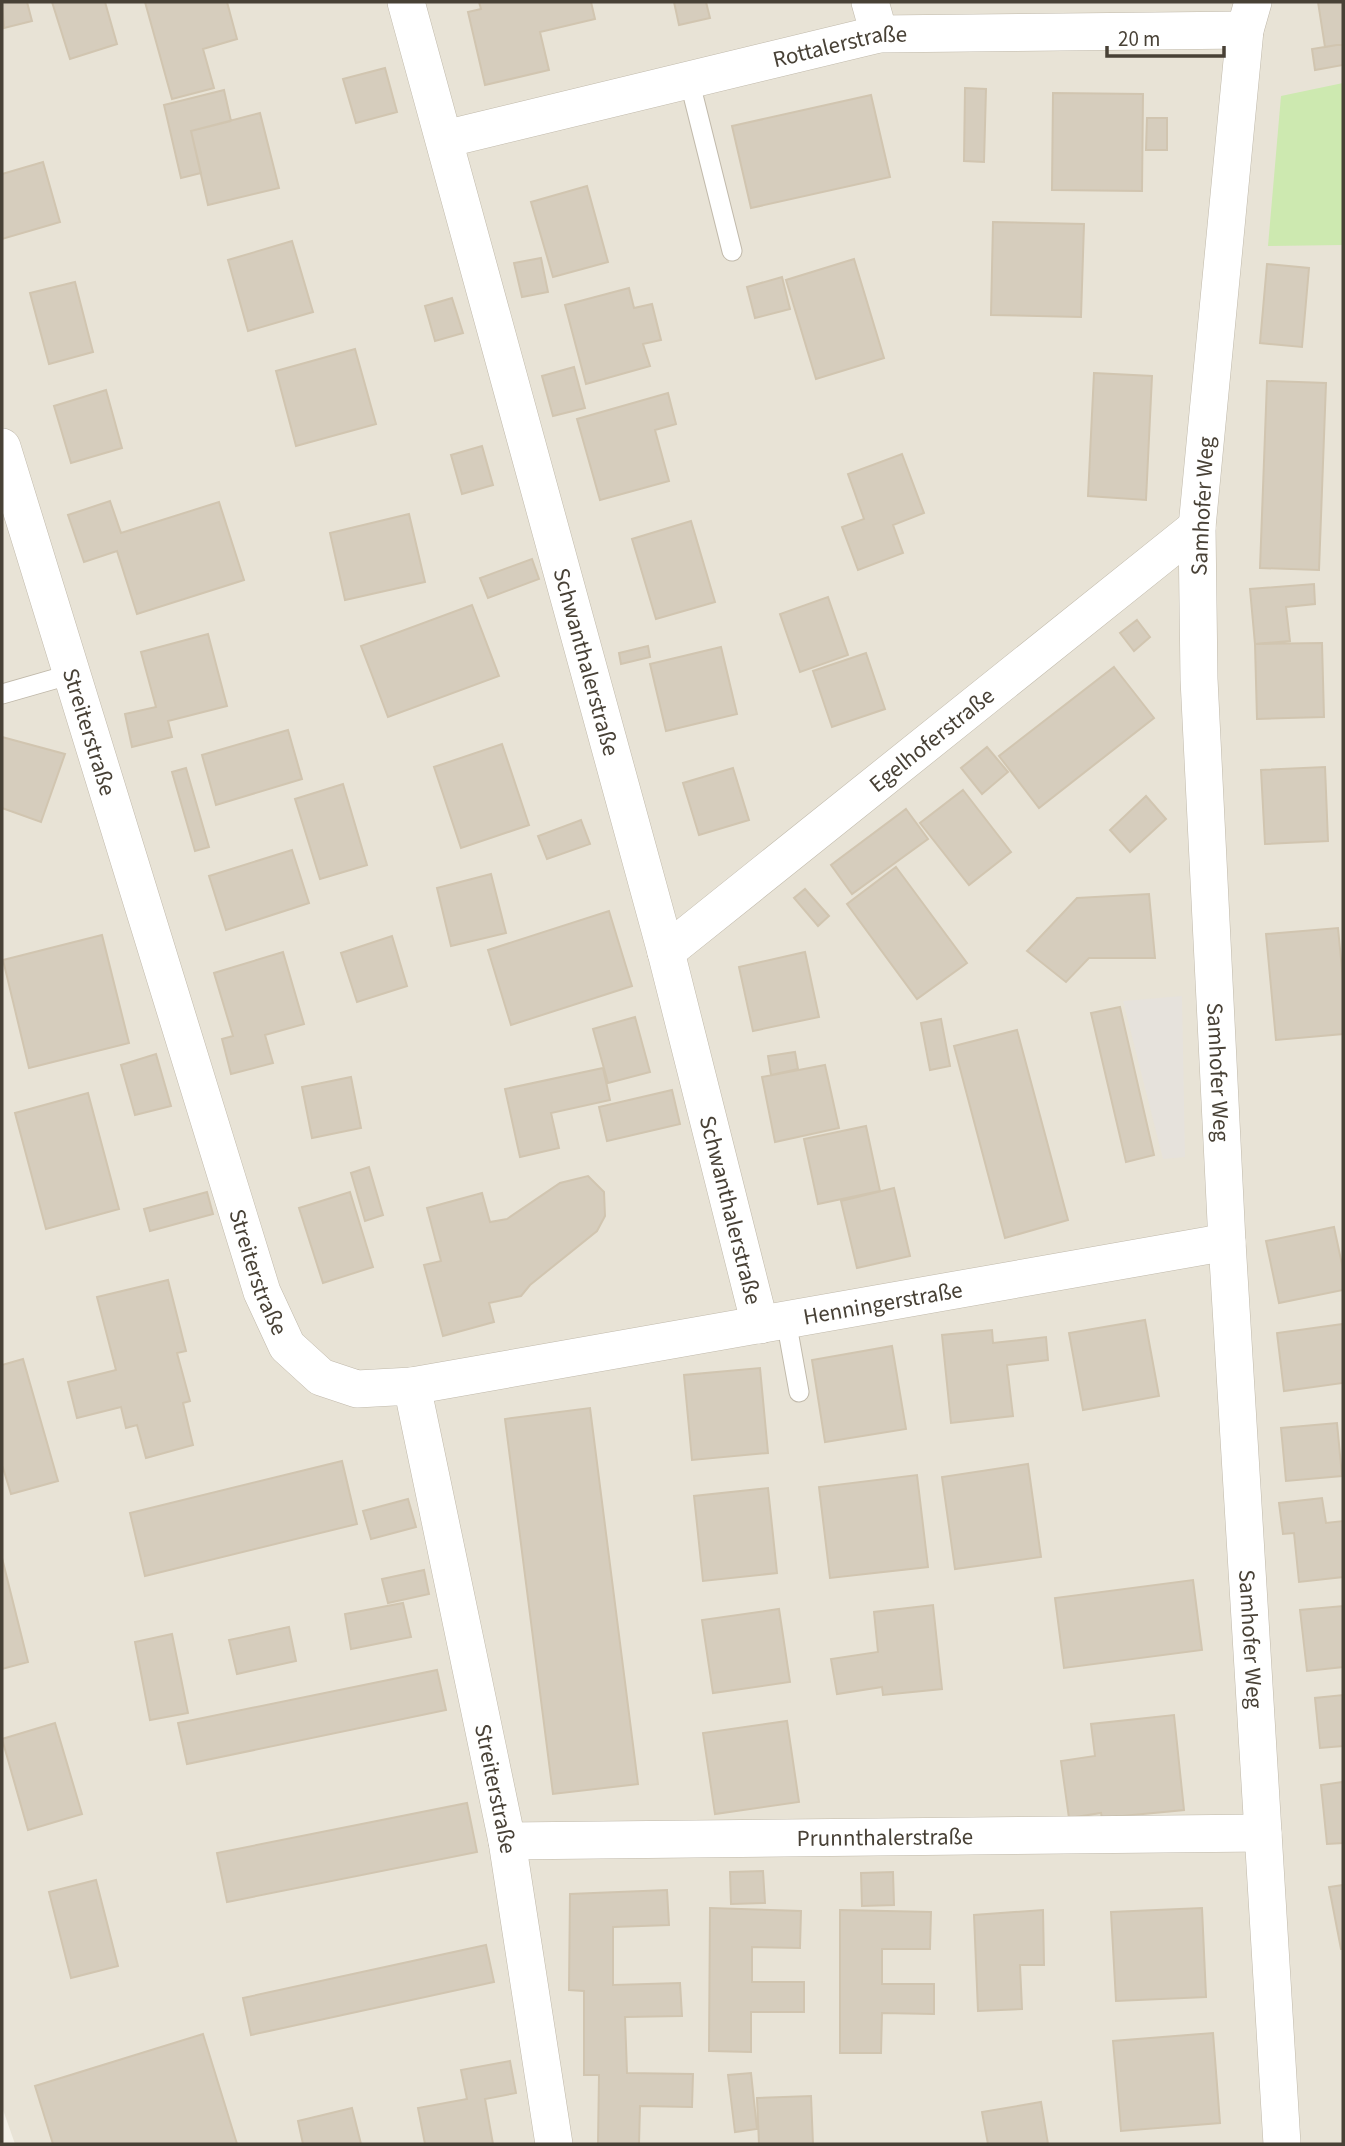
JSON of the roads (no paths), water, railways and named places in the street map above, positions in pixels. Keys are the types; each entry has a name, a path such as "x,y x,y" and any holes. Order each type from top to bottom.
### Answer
{"street":[{"name":"Schwanthalerstraße","path":"406,2 666,952 773,1322"},
{"name":"Rottalerstraße","path":"445,139 689,79 874,18 1249,16"},
{"name":"Samhofer Weg","path":"1249,16 1196,527 1199,679 1227,1242 1282,2144"},
{"name":"Streiterstraße","path":"2,447 16,541 72,674 262,1292 287,1346 321,1377 357,1389 412,1386 507,1841 554,2144"},
{"name":"Egelhoferstraße","path":"666,952 1196,527"},
{"name":"Henningerstraße","path":"412,1386 1227,1242"},
{"name":"Prunnthalerstraße","path":"507,1841 1263,1833"}],"lane":[{"path":"689,79 733,251"},
{"path":"2,694 72,674"},
{"path":"773,1322 799,1392"}]}
